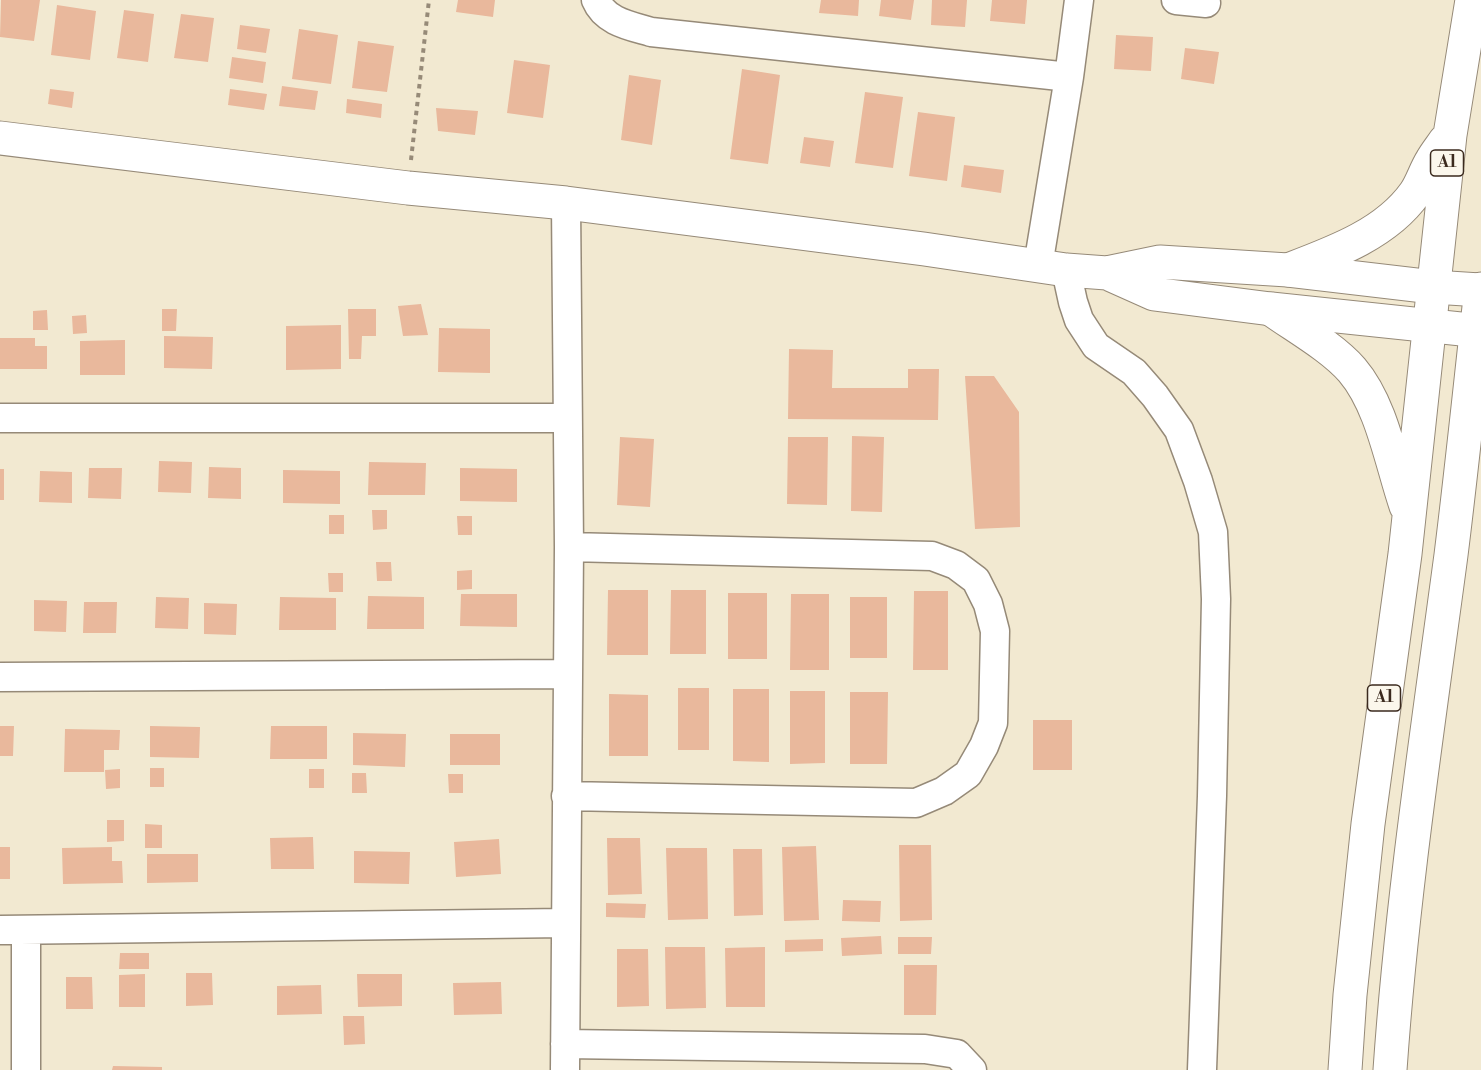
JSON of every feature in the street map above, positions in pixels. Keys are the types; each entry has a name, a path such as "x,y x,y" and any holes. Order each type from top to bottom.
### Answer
{"main road":[{"name":"A1","path":"1345,1070 1350,995 1368,824 1409,516 1450,135 1472,0"},
{"path":"1288,270 1329,254 1360,238 1400,212 1416,192 1432,160 1450,135"},
{"path":"0,138 408,188 566,203 924,249 1052,268 1107,273 1160,262 1288,270 1433,287 1481,290 1479,331 1455,523 1419,781 1395,999 1390,1070"},
{"path":"1107,273 1154,294 1479,331"},
{"path":"1271,309 1351,369 1368,393 1378,414 1409,516"},
{"path":"1455,523 1481,462"}],"street":[{"path":"596,0 599,7 618,23 651,32 1069,77"},
{"path":"1079,0 1069,77 1052,268 1073,302 1079,320 1096,346 1134,372 1155,396 1179,430 1213,532 1215,622 1212,796 1202,1070"},
{"path":"1176,0 1206,3"},
{"path":"566,203 569,547 565,1057 926,1049 957,1054 972,1070"},
{"path":"0,418 567,418"},
{"path":"566,796 916,803 944,791 968,774 984,746 993,723 995,632 987,604 976,580 956,565 932,556 569,547"},
{"path":"0,677 567,674"},
{"path":"26,1070 13,930 565,923"}],"path":[{"path":"408,188 429,0"}],"building":[{"path":"1,0 40,0 34,41 0,37"},
{"path":"458,0 495,0 493,17 456,12"},
{"path":"821,0 859,0 858,16 819,13"},
{"path":"881,0 914,0 911,20 879,16"},
{"path":"932,0 967,0 965,27 931,25"},
{"path":"992,0 1027,0 1025,24 990,21"},
{"path":"57,5 96,11 90,60 51,55"},
{"path":"124,10 154,14 148,62 117,58"},
{"path":"181,14 214,18 208,62 174,58"},
{"path":"240,25 270,29 266,53 237,49"},
{"path":"299,29 338,35 331,84 292,79"},
{"path":"1116,35 1153,37 1151,71 1114,69"},
{"path":"358,41 394,46 387,92 352,88"},
{"path":"1185,48 1219,52 1214,84 1181,79"},
{"path":"232,57 266,62 263,83 229,78"},
{"path":"514,60 550,65 543,118 507,113"},
{"path":"742,69 780,75 768,164 730,159"},
{"path":"629,75 661,80 652,145 621,140"},
{"path":"282,86 318,91 315,110 279,106"},
{"path":"50,89 74,92 72,108 48,104"},
{"path":"230,89 267,94 264,110 228,105"},
{"path":"865,92 903,97 893,168 855,163"},
{"path":"347,99 382,104 381,118 346,113"},
{"path":"436,108 478,111 475,135 438,131"},
{"path":"918,112 955,117 947,181 909,176"},
{"path":"804,137 834,141 830,167 800,163"},
{"path":"964,165 1004,170 1001,193 961,187"},
{"path":"421,304 428,335 403,336 398,306"},
{"path":"162,309 177,309 176,331 162,331"},
{"path":"348,309 376,309 376,336 362,336 361,359 349,359"},
{"path":"47,310 48,330 33,330 33,311"},
{"path":"86,315 87,333 73,334 72,316"},
{"path":"341,325 341,369 286,370 286,326"},
{"path":"439,328 490,329 490,373 438,372"},
{"path":"164,336 213,337 212,369 164,368"},
{"path":"0,338 35,338 35,346 47,346 47,369 0,369"},
{"path":"125,340 125,375 80,375 80,341"},
{"path":"789,349 833,350 832,388 908,388 908,369 939,369 938,420 788,419"},
{"path":"965,376 994,376 1019,412 1020,527 975,529"},
{"path":"852,436 884,437 882,512 851,511"},
{"path":"620,437 654,439 650,507 617,505"},
{"path":"788,437 828,437 827,505 787,504"},
{"path":"159,461 192,462 191,493 158,492"},
{"path":"369,462 426,463 425,495 368,495"},
{"path":"209,467 241,468 241,499 208,498"},
{"path":"89,468 122,468 121,499 88,498"},
{"path":"460,468 517,469 517,502 460,501"},
{"path":"0,469 4,469 4,500 0,500"},
{"path":"283,470 340,471 340,504 283,503"},
{"path":"40,471 72,472 72,503 39,502"},
{"path":"372,510 387,510 387,529 373,530"},
{"path":"329,515 344,515 344,534 329,534"},
{"path":"457,516 472,516 472,535 458,535"},
{"path":"376,562 391,562 392,581 377,581"},
{"path":"472,570 472,589 457,590 457,571"},
{"path":"328,573 343,573 343,592 329,592"},
{"path":"608,590 648,590 648,655 607,655"},
{"path":"671,590 706,590 706,654 670,654"},
{"path":"914,591 948,591 948,670 913,670"},
{"path":"728,593 767,593 767,659 728,659"},
{"path":"461,594 517,594 517,627 460,626"},
{"path":"791,594 829,594 829,670 790,670"},
{"path":"368,596 424,597 424,629 367,629"},
{"path":"156,597 189,598 188,629 155,628"},
{"path":"280,597 336,598 336,630 279,630"},
{"path":"850,597 887,597 887,658 850,658"},
{"path":"34,600 67,601 66,632 34,631"},
{"path":"84,602 117,602 116,633 83,633"},
{"path":"204,603 237,604 236,635 204,634"},
{"path":"678,688 709,688 709,750 678,750"},
{"path":"733,689 769,689 769,762 733,761"},
{"path":"790,691 825,691 825,763 790,764"},
{"path":"850,692 888,692 887,764 850,764"},
{"path":"609,694 648,695 648,756 609,756"},
{"path":"1033,720 1072,720 1072,770 1033,770"},
{"path":"0,726 14,726 13,756 0,756"},
{"path":"150,726 200,727 199,758 150,757"},
{"path":"271,726 327,726 327,759 270,759"},
{"path":"65,729 120,730 119,750 104,750 104,772 64,772"},
{"path":"353,733 406,734 405,767 353,765"},
{"path":"450,734 500,734 500,765 450,765"},
{"path":"150,768 164,768 164,787 150,787"},
{"path":"120,769 120,788 106,789 105,770"},
{"path":"309,769 324,769 324,788 309,788"},
{"path":"352,773 366,773 367,793 352,793"},
{"path":"448,774 463,774 463,793 449,793"},
{"path":"107,820 124,820 124,841 107,842"},
{"path":"145,824 162,825 162,848 145,848"},
{"path":"313,837 314,869 271,869 270,838"},
{"path":"607,838 640,838 642,894 608,895"},
{"path":"499,839 501,874 456,877 454,842"},
{"path":"899,845 931,845 932,920 900,921"},
{"path":"816,846 819,920 784,921 782,847"},
{"path":"0,847 10,847 10,879 0,879"},
{"path":"112,847 112,861 122,861 123,883 63,884 62,848"},
{"path":"666,848 707,848 708,919 668,920"},
{"path":"733,849 762,849 763,915 734,916"},
{"path":"354,851 410,852 409,884 354,883"},
{"path":"147,854 198,854 198,882 147,883"},
{"path":"843,900 881,901 880,922 842,921"},
{"path":"606,903 646,904 645,918 606,917"},
{"path":"881,936 882,954 842,956 841,938"},
{"path":"898,937 932,937 931,954 898,954"},
{"path":"823,939 823,951 785,952 785,940"},
{"path":"665,947 705,947 706,1008 666,1009"},
{"path":"765,947 765,1007 726,1007 725,948"},
{"path":"617,949 648,949 649,1006 617,1007"},
{"path":"120,953 149,953 149,969 119,969"},
{"path":"904,965 937,965 936,1015 904,1015"},
{"path":"186,973 212,973 213,1005 186,1006"},
{"path":"145,974 145,1007 119,1007 119,975"},
{"path":"357,974 402,974 402,1006 358,1007"},
{"path":"66,977 92,977 93,1009 66,1009"},
{"path":"501,982 502,1014 454,1015 453,983"},
{"path":"321,985 322,1014 277,1015 277,986"},
{"path":"343,1016 364,1016 365,1044 344,1045"},
{"path":"113,1066 162,1067 162,1070 112,1070"}]}
